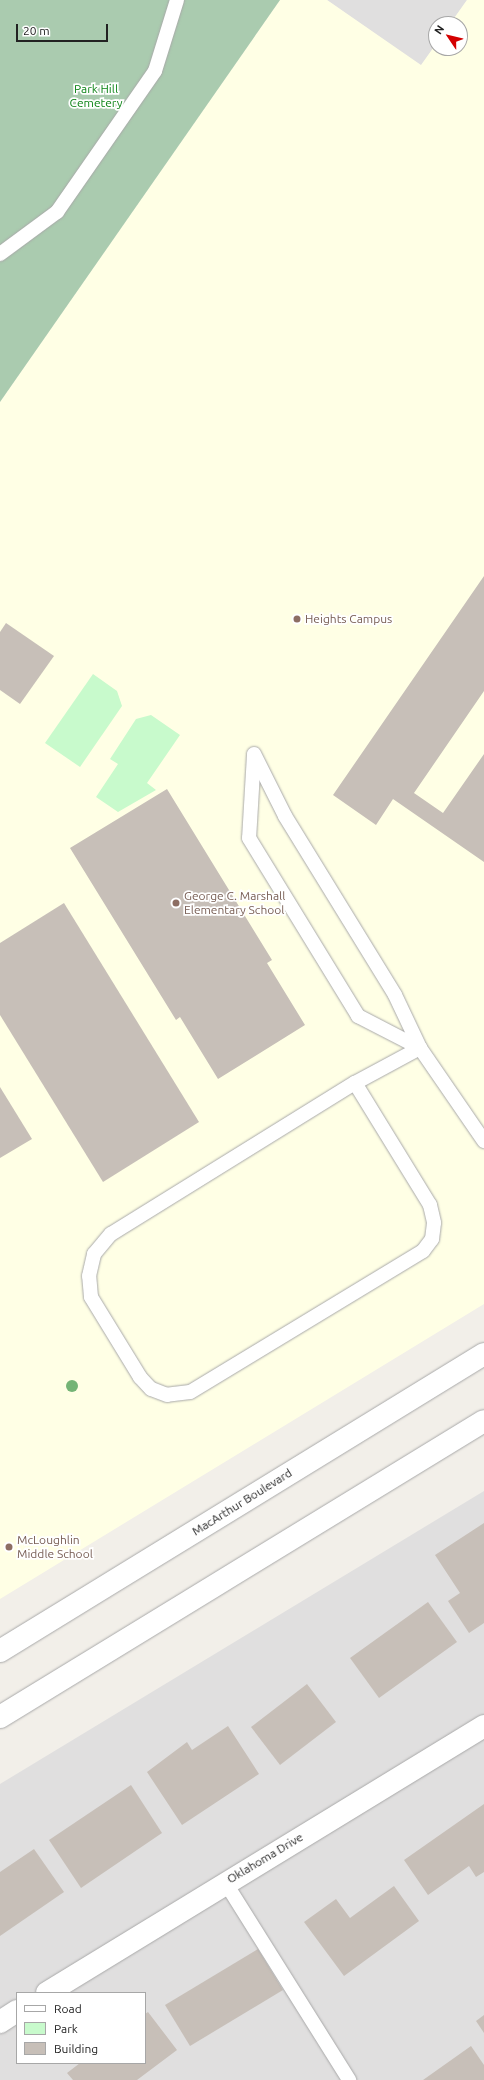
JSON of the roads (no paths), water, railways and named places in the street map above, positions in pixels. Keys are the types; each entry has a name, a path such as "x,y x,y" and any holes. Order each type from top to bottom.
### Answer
{"street":[{"name":"MacArthur Boulevard","path":"0,1651 484,1354"},
{"path":"0,1717 484,1421"},
{"name":"Oklahoma Drive","path":"49,1992 225,1882 484,1726"},
{"path":"0,2022 16,2012"}],"lane":[{"path":"0,254 57,212 155,71 177,0"},
{"path":"420,1048 358,1016 249,838 254,754 285,816 395,995 420,1048 484,1141"},
{"path":"356,1083 430,1205 434,1223 432,1239 422,1251 190,1392 167,1395 151,1389 140,1377 91,1297 89,1276 94,1254 111,1234 356,1083 420,1048"},
{"path":"225,1882 349,2080"}],"place":[{"name":"Heights Campus","path":"297,619"},
{"name":"George C. Marshall Elementary School","path":"176,903"},
{"name":"McLoughlin Middle School","path":"9,1547"}],"park label":[{"name":"Park Hill Cemetery","path":"96,96"}]}
